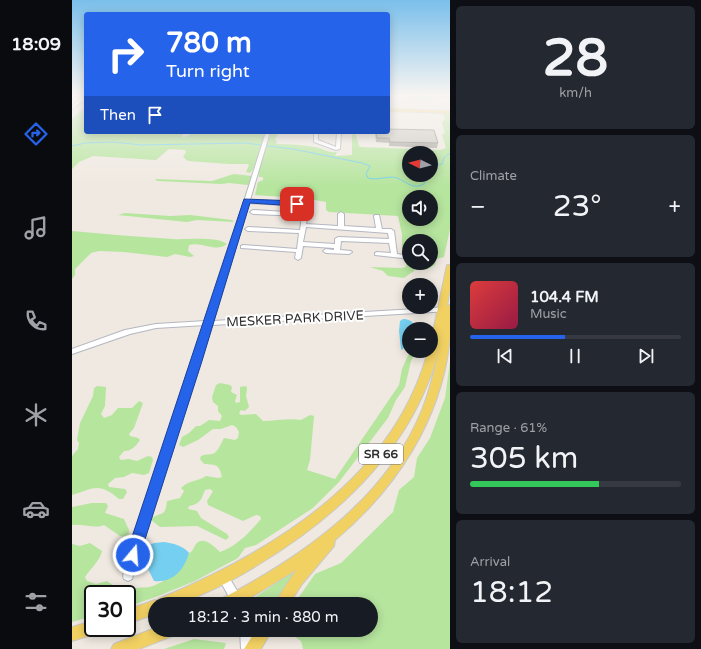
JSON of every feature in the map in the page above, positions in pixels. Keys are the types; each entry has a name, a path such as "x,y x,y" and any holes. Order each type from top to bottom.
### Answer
{"main road":[{"name":"SR 66","path":"242,597 281,572 342,528 357,514 388,479 405,455 420,429 435,386 448,309 450,267"},
{"name":"SR 66","path":"179,597 224,577 275,547 315,519 352,486 382,454 406,418 421,389 448,309"},
{"path":"285,597 297,579 342,528"},
{"path":"136,614 148,610"},
{"path":"72,634 84,631"},
{"path":"119,649 151,637"},
{"path":"252,649 260,637"}],"street":[{"path":"128,576 268,134"},
{"path":"316,134 316,141 338,149 339,134"},
{"path":"247,201 302,205 306,207 298,258"},
{"path":"253,212 305,215"},
{"path":"341,214 341,228"},
{"path":"377,216 379,230"},
{"path":"248,229 341,228 391,231 394,255"},
{"path":"337,249 338,239 392,241"},
{"path":"301,244 349,252"},
{"path":"243,247 300,251"},
{"path":"326,251 337,249"},
{"path":"377,254 402,256"},
{"name":"MESKER PARK DRIVE","path":"72,352 139,328 165,325 448,309"},
{"path":"224,577 232,597"},
{"path":"246,637 247,649"}],"green space":[{"path":"72,125 84,125 84,134 183,134 183,137 190,134 266,134 253,169 250,173 246,172 249,165 247,164 188,161 183,157 186,152 185,150 169,149 156,160 93,156 79,162 72,169"},
{"path":"443,125 450,125 450,229 444,257 438,258 438,234 402,234 398,216 329,212 326,210 326,202 255,195 258,182 263,180 263,177 259,177 258,173 260,161 264,147 271,134 278,135 275,139 277,142 276,144 315,147 337,152 335,156 352,155 353,134 356,135 359,146 361,147 402,149 402,182 438,182 438,150 446,148 442,135 445,133"},
{"path":"234,174 252,176 248,185 157,181 155,179 212,181"},
{"path":"125,213 170,216 190,215 232,220 234,222 197,220 187,222 118,215"},
{"path":"72,231 173,239 209,239 227,244 218,247 199,244 189,245 188,251 194,256 190,257 175,254 167,257 124,252 99,251 91,253 75,269 75,275 72,279"},
{"path":"370,267 415,270 404,278 388,276 383,271"},
{"path":"407,358 412,358 405,387 396,400 388,418 339,482 313,508 256,545 245,548 238,558 195,581 155,597 148,597 148,600 136,604 136,588 151,587 175,574 183,565 189,553 197,543 200,541 206,541 220,552 232,546 242,538 261,519 260,516 256,515 243,521 208,505 207,501 213,491 210,489 205,490 200,501 189,506 188,509 197,511 201,518 227,534 229,537 226,540 197,526 160,527 150,519 164,512 167,501 180,498 184,491 181,488 187,484 206,476 218,478 222,477 217,466 204,464 200,459 201,456 216,452 224,438 235,440 238,438 239,432 236,427 232,425 221,429 213,429 198,440 183,447 179,445 182,437 196,426 200,426 209,420 220,421 222,416 218,411 218,406 213,402 212,397 216,385 220,383 230,385 232,387 231,392 237,395 235,401 236,403 240,402 240,387 246,386 246,396 249,407 245,411 241,410 239,413 241,415 256,414 263,421 292,419 301,420 310,415 314,416 310,460 307,470 335,479 399,385 402,369"},
{"path":"450,362 450,649 303,649 301,641 295,637 378,637 378,597 299,597 315,574 341,563 393,512 399,490 414,477 417,458 430,438 445,398"},
{"path":"97,386 106,387 105,406 101,414 104,418 112,415 118,408 132,408 139,401 143,403 134,428 129,434 130,436 140,440 134,448 124,451 119,457 121,460 129,459 137,461 148,456 152,457 153,460 149,473 144,475 132,473 124,477 115,478 108,484 109,487 125,489 127,492 123,499 119,499 101,488 91,489 72,495 72,456 78,449 79,443 77,440 80,423 93,396 94,388"},
{"path":"92,503 106,503 108,506 105,513 124,519 129,530 129,534 125,537 120,536 104,525 97,527 72,525 72,507"},
{"path":"90,543 102,551 97,562 85,577 87,581 96,584 107,581 112,585 84,585 84,619 72,622 72,544 80,546"},
{"path":"307,562 281,597 255,597"},
{"path":"194,639 226,643 224,649 164,649"}],"water":[{"path":"407,319 412,322 402,322 402,350 399,331 400,321"},
{"path":"164,542 181,547 189,553 181,570 172,578 154,581 143,559 147,546 154,543"}],"building":[{"path":"390,129 434,130 438,143 390,142 389,138 377,138 376,134 390,134"}],"waterway":[{"path":"72,146 85,143 112,142 142,145 245,143 293,149 362,163 370,166 366,174 368,178 375,179 394,177 402,181"},
{"path":"438,165 442,164 444,158 450,153"},
{"path":"404,182 413,186 420,186 425,182"}],"route":[{"path":"133,555 197,361 247,201 297,204"}]}
